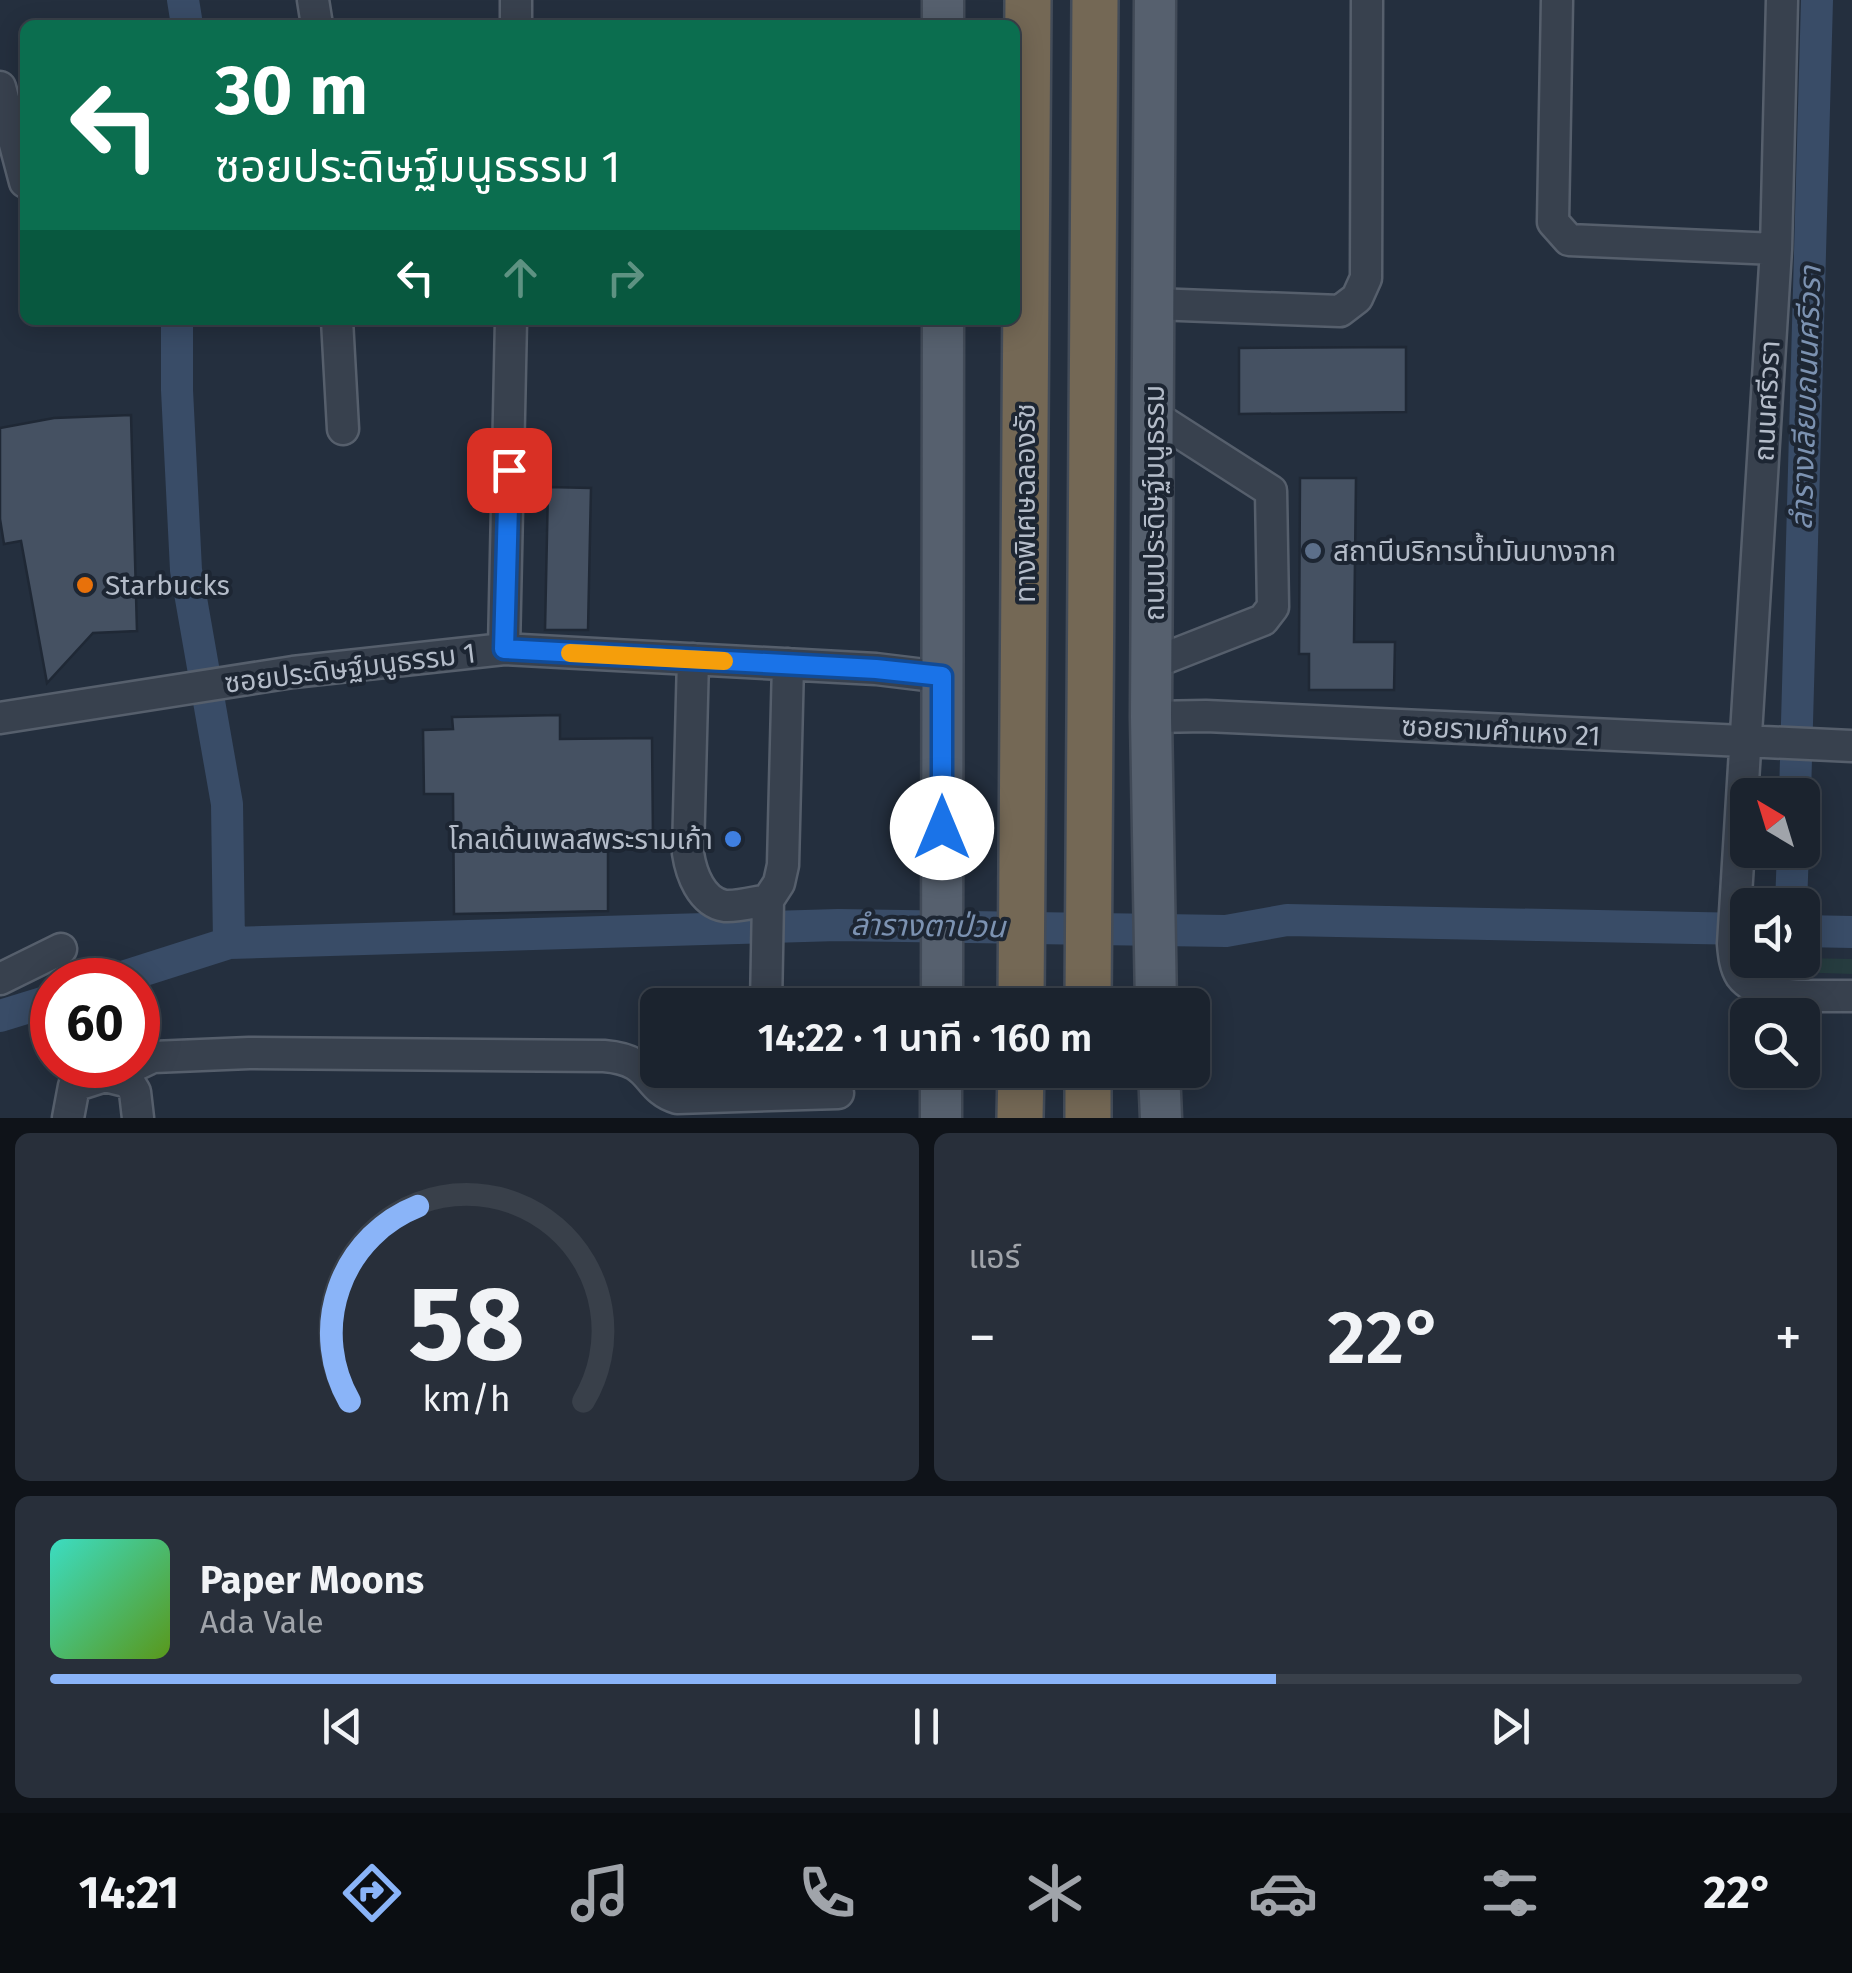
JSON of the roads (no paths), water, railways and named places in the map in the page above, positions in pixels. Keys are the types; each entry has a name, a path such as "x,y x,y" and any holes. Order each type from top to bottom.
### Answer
{"highway":[{"name":"ทางพิเศษฉลองรัช","path":"1022,988 1028,0"},
{"path":"1088,988 1095,0"},
{"path":"1020,1118 1021,1088"},
{"path":"1088,1088 1088,1118"}],"main road":[{"name":"ถนนประดิษฐ์มนูธรรม","path":"1155,0 1151,717 1155,988"},
{"path":"942,325 942,988"},
{"path":"941,1118 942,1088"},
{"path":"1160,1088 1161,1118"}],"street":[{"path":"1154,304 1340,311 1357,298 1366,278 1367,0"},
{"path":"1557,0 1553,222 1560,232 1569,240 1776,250"},
{"name":"ถนนศรีวรา","path":"1782,0 1760,743 1734,933 1735,963 1752,986 1770,993 1852,996"},
{"path":"0,87 20,163"},
{"path":"337,325 343,429"},
{"path":"504,649 511,325"},
{"path":"1153,662 1263,620 1273,608 1271,490 1154,416"},
{"name":"ซอยประดิษฐ์มนูธรรม 1","path":"0,718 292,672 504,649 942,676"},
{"path":"693,659 688,853 691,872 708,898 768,918"},
{"path":"766,988 768,918 783,865 788,664"},
{"name":"ซอยรามคำแหง 21","path":"1151,717 1206,716 1839,746"},
{"path":"0,979 62,949"},
{"path":"160,1057 249,1053 604,1056 627,1058 640,1066"},
{"path":"68,1118 74,1088"},
{"path":"135,1088 138,1118"},
{"path":"662,1088 677,1098 736,1088"},
{"path":"806,1088 838,1092"}],"waterway":[{"path":"183,0 186,20"},
{"name":"ลำรางเลียบถนนศรีวรา","path":"1795,778 1817,0"},
{"path":"177,325 186,570 227,804 229,943"},
{"name":"ลำรางเลียบถนนศรีวรา","path":"1792,868 1792,888"},
{"name":"ลำรางตาป่วน","path":"160,965 229,943 838,925 1226,931 1287,920 1730,929"},
{"name":"ลำรางตาป่วน","path":"1820,931 1852,932"},
{"name":"ลำรางตาป่วน","path":"0,1016 30,1007"}],"place":[{"name":"สถานีบริการน้ำมันบางจาก","path":"1313,551"},
{"name":"Starbucks","path":"85,585"},
{"name":"โกลเด้นเพลสพระรามเก้า","path":"733,839"}]}
